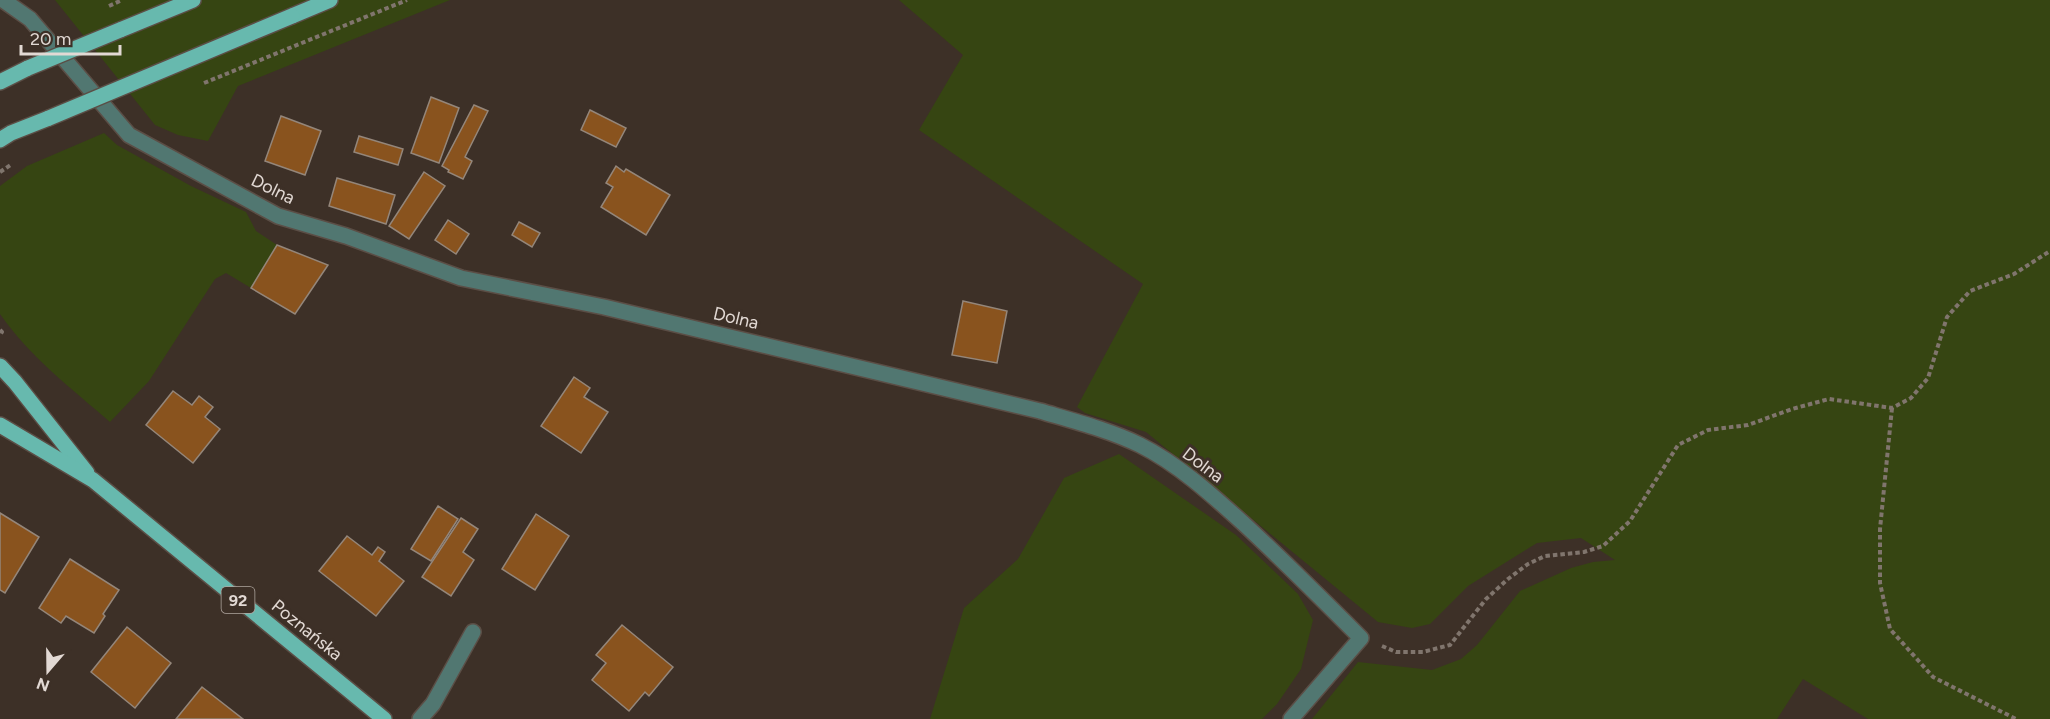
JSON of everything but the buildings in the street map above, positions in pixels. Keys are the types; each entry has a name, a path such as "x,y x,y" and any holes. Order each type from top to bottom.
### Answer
{"main road":[{"path":"0,82 28,68 193,0"},
{"path":"0,140 11,133 330,0"},
{"name":"Poznańska","path":"0,366 93,480"},
{"name":"Poznańska","path":"0,425 93,480 384,719"}],"street":[{"name":"Dolna","path":"3,0 30,19 129,135 278,216 345,236 461,278 604,307 1040,411 1102,430 1141,446 1181,471 1223,505 1280,557 1362,638"},
{"path":"420,719 433,704 473,632"},
{"path":"1291,719 1362,638"}],"path":[{"path":"1362,638 1396,652 1423,652 1450,645 1486,599 1528,564 1545,556 1584,552 1603,546 1630,521 1678,445 1708,430 1748,425 1829,399 1892,408 1911,398 1928,378 1947,317 1970,291 2014,274 2050,251"},
{"path":"1892,408 1880,529 1880,583 1890,629 1933,677 2016,719"}],"green space":[{"path":"55,0 450,0 238,86 208,141 178,135 155,125"},
{"path":"899,0 2050,0 2050,719 1868,719 1803,679 1777,719 1312,719 1358,662 1432,670 1461,659 1477,645 1520,591 1571,568 1593,562 1615,560 1581,538 1537,543 1468,586 1430,624 1412,628 1378,622 1146,432 1085,413 1077,407 1143,284 919,130 963,55"},
{"path":"104,133 117,145 191,186 246,212 256,231 277,245 251,288 226,273 215,279 149,381 110,422 38,358 0,314 0,186 27,166"},
{"path":"1119,454 1236,535 1298,594 1313,620 1301,669 1277,704 1262,719 930,719 964,608 1018,559 1064,478"}]}
